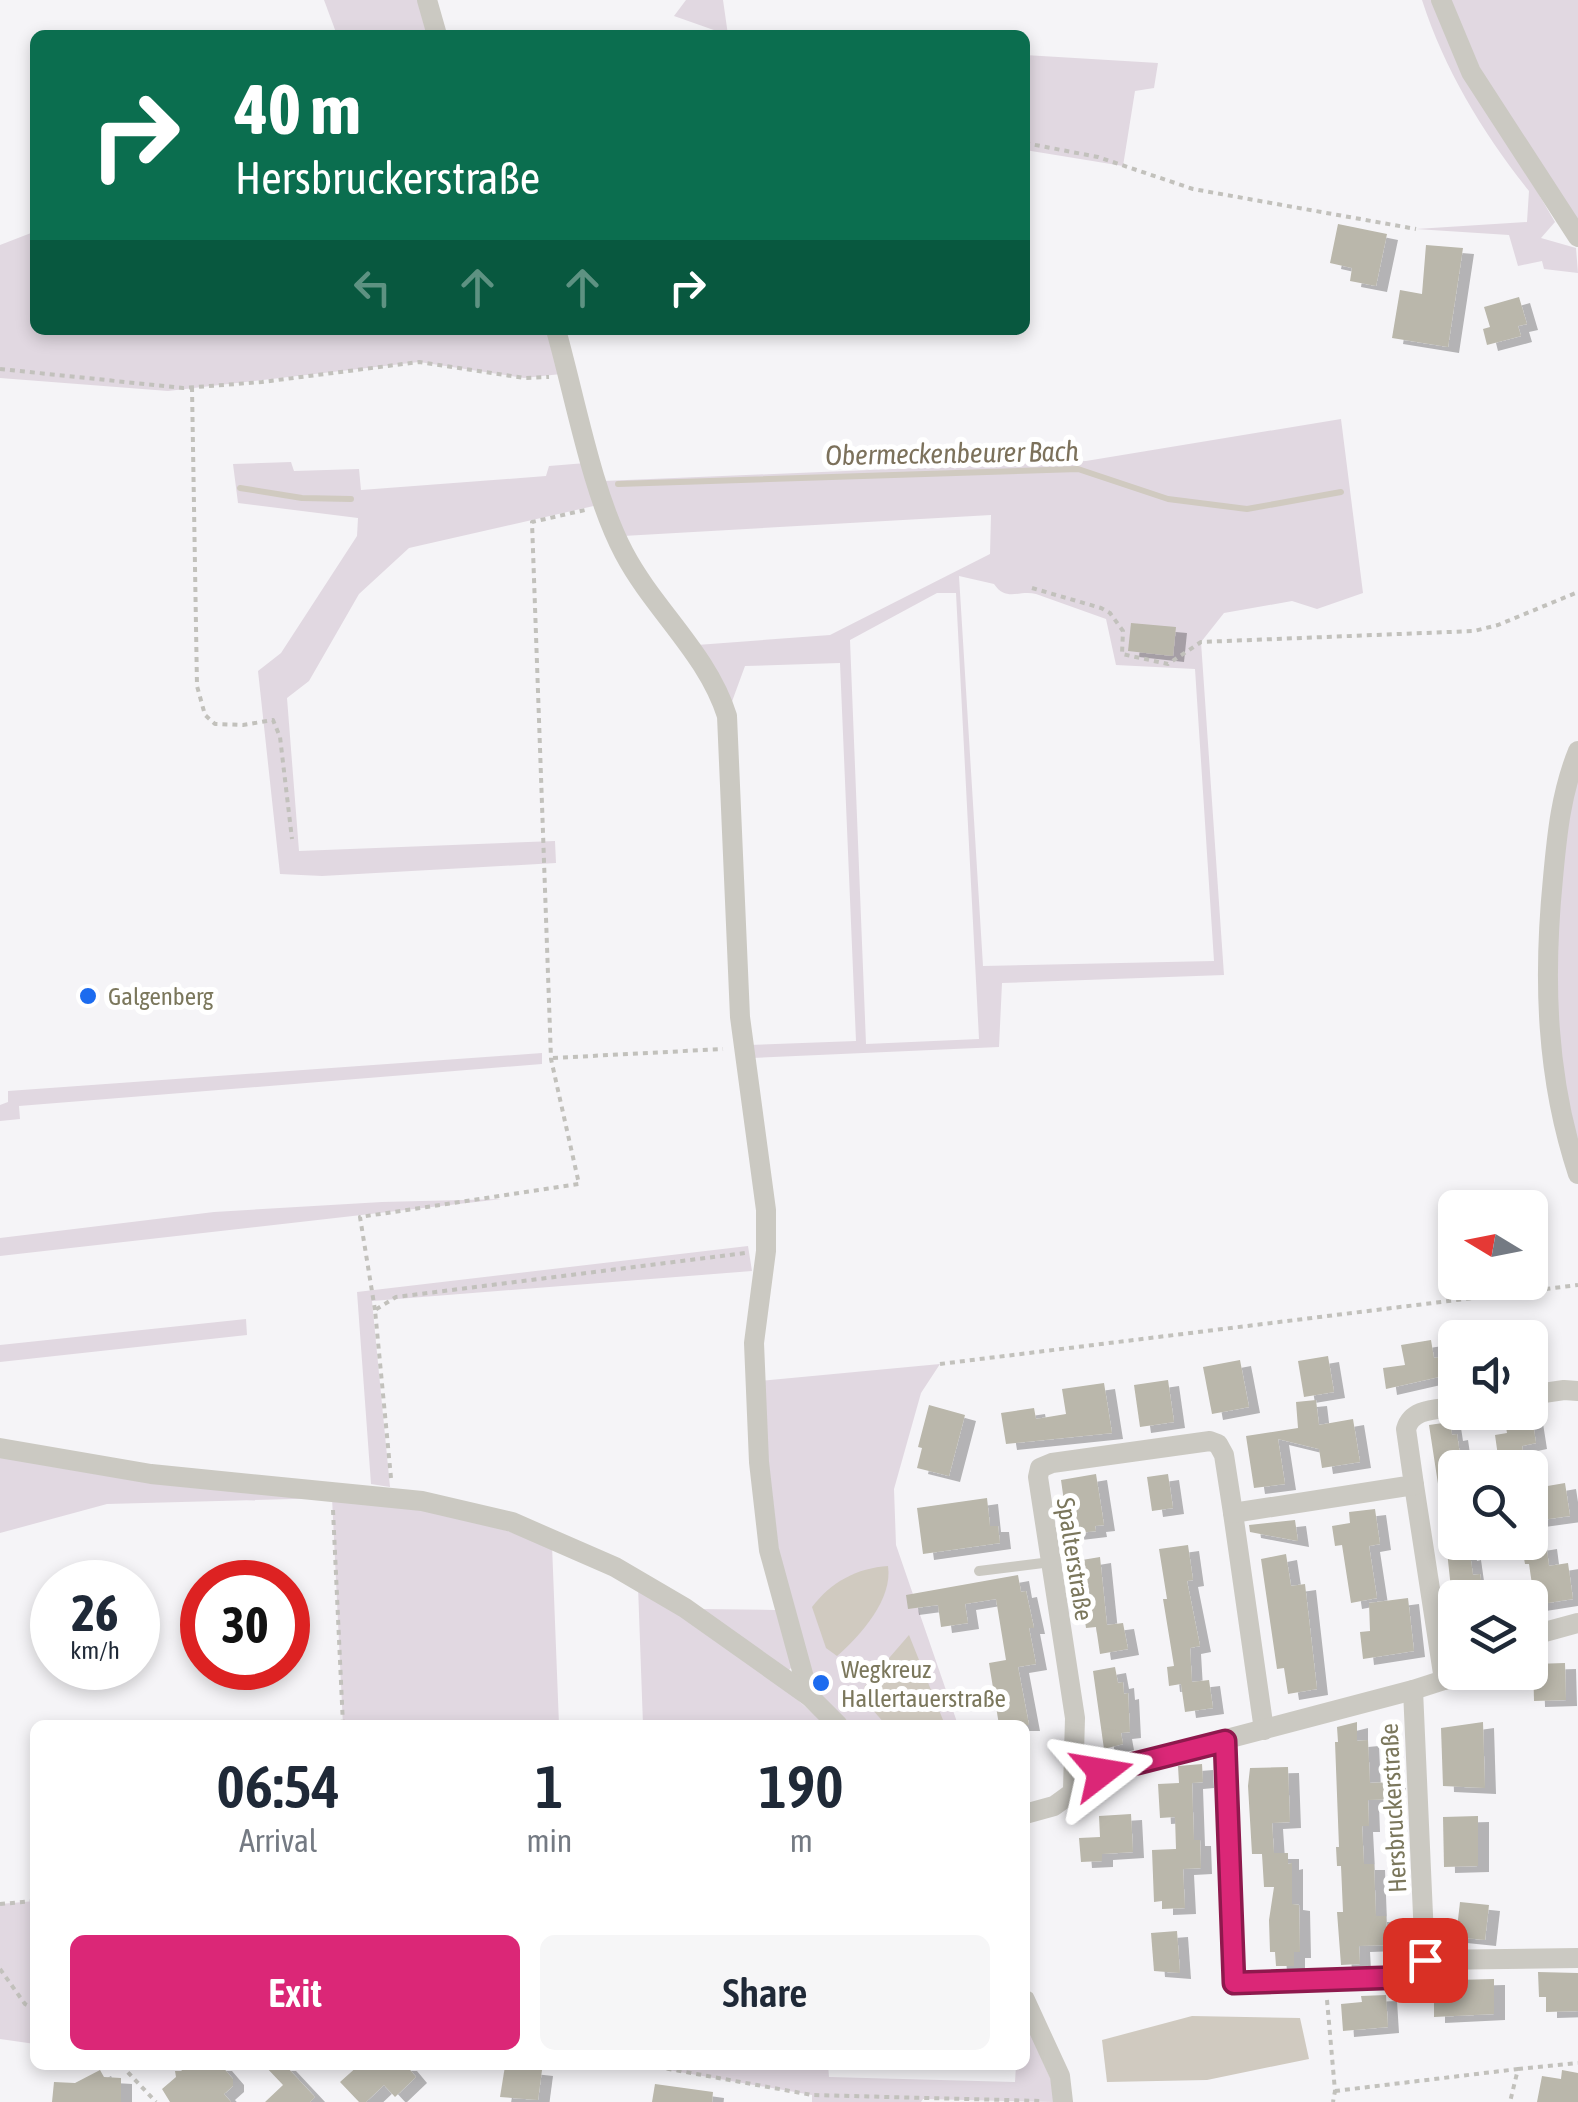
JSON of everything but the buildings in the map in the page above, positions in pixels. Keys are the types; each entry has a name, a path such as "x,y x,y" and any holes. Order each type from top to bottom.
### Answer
{"street":[{"path":"427,0 436,30"},
{"path":"1441,0 1471,72 1578,238"},
{"path":"557,335 605,505 621,548 705,666 727,716 743,1048 766,1210 766,1250 754,1343 759,1462 769,1550 809,1696"},
{"path":"1578,750 1559,812 1548,986 1554,1086 1578,1174"},
{"path":"1548,1392 1578,1392"},
{"path":"1438,1410 1421,1412 1408,1421 1406,1430 1438,1616"},
{"name":"Spalterstraße","path":"1073,1789 1075,1718 1038,1477 1040,1468 1052,1464 1210,1440 1218,1444 1224,1455 1264,1730"},
{"path":"0,1448 152,1474 452,1506 512,1522 615,1567 685,1608 809,1696 833,1720"},
{"path":"1233,1514 1414,1485"},
{"path":"1548,1631 1578,1623"},
{"path":"1030,1813 1054,1806 1102,1772 1438,1680"},
{"name":"Hersbruckerstraße","path":"1412,1690 1425,1960"},
{"path":"1225,1741 1234,1983 1412,1977 1421,1973 1425,1960 1578,1958"},
{"path":"1030,2011 1060,2076 1062,2102"}],"lane":[{"path":"979,1572 1050,1562"}],"path":[{"path":"1030,144 1098,157 1193,189 1416,229"},
{"path":"0,369 192,387 418,362 524,378 568,373"},
{"path":"192,387 197,686 206,715 215,724 273,720 280,737 292,838"},
{"path":"392,1498 376,1310 360,1217 579,1184 551,1058 532,522 605,505"},
{"path":"1032,588 1110,613 1124,630 1122,654 1168,664 1201,642 1474,631 1498,626 1578,592"},
{"path":"551,1058 743,1048"},
{"path":"376,1310 396,1297 766,1250"},
{"path":"940,1364 1578,1285"},
{"path":"333,1491 343,1720"},
{"path":"0,1904 30,1901"},
{"path":"0,1969 30,2007"},
{"path":"1326,1980 1332,2102"},
{"path":"1334,2091 1578,2063"},
{"path":"1510,2102 1518,2069"},
{"path":"126,2070 156,2102"},
{"path":"674,2070 812,2095 1062,2102"}],"shaded area":[{"path":"324,0 420,0 429,30 335,30"},
{"path":"686,0 723,0 727,30 714,30 674,16"},
{"path":"1422,0 1435,0 1500,128 1555,222 1541,238 1576,248 1578,273 1544,269 1542,261 1518,266 1509,235 1416,229 1527,222 1529,191 1467,100 1442,52"},
{"path":"1445,0 1578,0 1578,230 1474,67"},
{"path":"1030,55 1158,63 1154,88 1135,91 1123,166 1030,151"},
{"path":"30,233 30,335 549,335 561,374 524,378 419,362 168,391 0,378 0,245"},
{"path":"1341,419 1363,593 1317,609 1292,601 1224,613 1201,642 1224,975 1002,983 999,1047 751,1058 748,1045 856,1041 840,663 745,666 730,707 697,645 830,635 990,554 991,515 623,536 603,481 1086,461","holes":["959,576 994,584 1003,593 1036,594 1106,619 1116,665 1195,669 1214,961 983,966","937,593 956,593 979,1039 866,1044 850,640"]},
{"path":"291,462 294,471 359,469 361,490 546,476 549,466 586,463 598,505 409,548 359,594 309,681 287,698 299,851 555,841 556,863 322,876 280,874 258,671 281,653 357,536 358,518 238,503 233,464"},
{"path":"1578,765 1578,1158 1554,1023 1562,829"},
{"path":"542,1053 542,1064 19,1106 20,1119 0,1121 0,1105 8,1102 8,1091"},
{"path":"502,1199 0,1256 0,1238 214,1212"},
{"path":"748,1246 752,1271 372,1301 390,1487 371,1484 357,1292"},
{"path":"246,1319 247,1335 0,1362 0,1345"},
{"path":"940,1364 921,1393 894,1489 896,1545 956,1720 843,1720 814,1687 781,1572 759,1381"},
{"path":"0,1453 437,1509 552,1545 559,1720 343,1720 332,1498 107,1504 0,1533"},
{"path":"888,1566 886,1591 880,1603 865,1627 837,1656 826,1648 812,1607 846,1578"},
{"path":"638,1586 790,1693 820,1720 643,1720"},
{"path":"697,1609 776,1610 793,1666 784,1675"},
{"path":"909,1635 943,1720 882,1720 871,1708 864,1687"},
{"path":"30,1901 30,2043 0,2039 0,1904"},
{"path":"1192,2016 1300,2018 1309,2059 1207,2080 1107,2082 1102,2040"},
{"path":"1030,2032 1051,2080 1054,2102 812,2102 812,2095 669,2070 828,2070 829,2077 1015,2082 1016,2070 1030,2070"}],"waterway":[{"name":"Obermeckenbeurer Bach","path":"618,484 1078,469 1168,499 1247,509 1341,492"},
{"name":"Obermeckenbeurer Bach","path":"240,488 302,498 351,499"}],"place":[{"name":"Galgenberg","path":"88,996"},
{"name":"Wegkreuz Hallertauerstraße","path":"821,1683"}],"route":[{"path":"1102,1772 1225,1741 1234,1983 1412,1977 1421,1973 1425,1960"}]}
